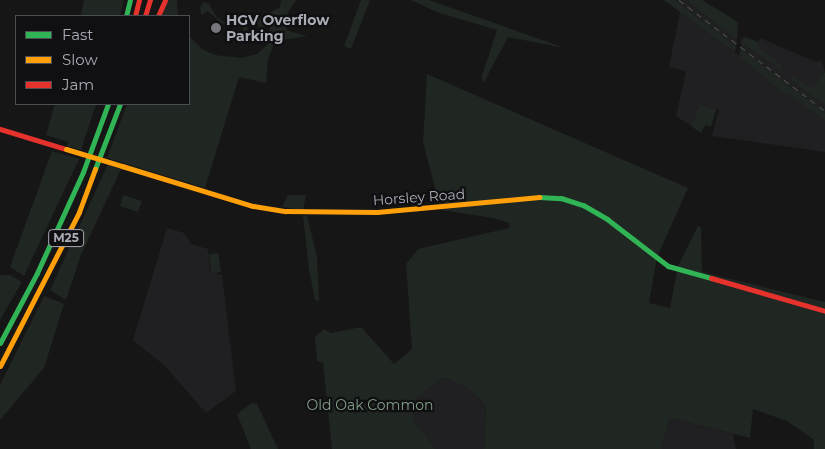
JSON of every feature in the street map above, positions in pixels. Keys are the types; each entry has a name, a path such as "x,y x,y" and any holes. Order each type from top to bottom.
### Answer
{"main road":[{"path":"126,15 130,0"},
{"path":"135,15 139,0"},
{"path":"145,15 150,0"},
{"path":"158,15 165,0"},
{"name":"M25","path":"0,342 37,272 83,172 108,105"},
{"name":"M25","path":"0,366 79,212 120,105"},
{"name":"Horsley Road","path":"0,129 253,206 286,211 377,212 535,197 561,198 583,205 606,219 668,266 825,311"}],"shaded area":[{"path":"664,0 686,0 737,40 735,52 739,56 742,38 758,42 760,38 816,62 822,61 825,72 811,94 825,105 825,152 712,136 719,110 705,105 700,104 691,126 676,116 686,71 669,67 680,12"},
{"path":"167,228 184,233 191,244 208,249 210,272 222,275 236,391 206,413 165,366 133,340"},
{"path":"443,377 466,387 486,405 484,449 436,449 413,420 415,400"},
{"path":"670,418 733,434 736,449 661,449"}],"green space":[{"path":"84,0 124,0 120,15 81,15"},
{"path":"167,0 177,0 178,15 160,15"},
{"path":"281,0 296,0 286,16 290,18 286,30 307,36 275,41 268,59 266,83 239,77 205,188 107,158 127,105 190,105 190,37 202,49 215,55 242,58 257,54 268,44 270,26 259,27 256,21 280,7"},
{"path":"361,0 370,0 351,49 344,46"},
{"path":"411,0 429,0 565,48 508,37 483,84 482,76 497,30 439,13"},
{"path":"664,0 674,0 736,46 735,52"},
{"path":"686,0 702,0 732,18 738,23 737,40"},
{"path":"204,2 209,4 217,18 228,24 243,24 248,28 247,32 244,34 242,26 228,26 220,22 208,11 201,15 200,7"},
{"path":"745,37 758,42 758,46 782,66 781,69 740,42"},
{"path":"742,50 825,113 825,121 788,93 786,95 740,57"},
{"path":"825,72 825,105 791,80 793,76 812,89"},
{"name":"Old Oak Common","path":"427,74 688,188 657,257 649,303 670,308 678,266 698,226 701,228 702,272 825,302 825,449 814,449 814,440 787,421 753,409 750,438 670,418 661,449 484,449 486,405 466,387 443,377 415,400 413,420 436,449 332,449 323,363 317,361 315,337 324,329 331,333 361,327 394,364 412,349 406,264 418,249 509,228 509,223 493,218 441,210 423,142"},
{"path":"700,104 716,109 711,127 705,125 701,133 691,126"},
{"path":"55,105 96,105 81,150 67,146 68,142 46,135"},
{"path":"52,151 79,159 24,276 10,267"},
{"path":"108,164 121,169 81,255 66,300 50,290"},
{"path":"123,195 142,201 138,212 120,206"},
{"path":"288,195 306,195 303,210 282,207"},
{"path":"307,215 317,257 319,301 315,300 309,269 303,216"},
{"path":"218,253 221,272 211,274 209,254"},
{"path":"0,275 10,275 22,282 0,320"},
{"path":"44,296 64,304 44,368 0,420 0,385"},
{"path":"252,403 257,404 278,449 251,449 237,414"}],"railway":[{"path":"679,0 825,111"}],"traffic: fast":[{"path":"126,15 130,0"},
{"path":"0,343 37,273 83,172 108,105"},
{"path":"95,169 120,105"},
{"path":"539,197 561,198 583,205 607,219 668,266 711,278"}],"traffic: slow":[{"path":"66,149 122,166"},
{"path":"122,166 253,206 286,211 377,212 539,197"},
{"path":"0,366 79,212 95,169"}],"traffic: jam":[{"path":"135,15 139,0"},
{"path":"145,15 150,0"},
{"path":"158,15 165,0"},
{"path":"0,129 66,149"},
{"path":"711,278 825,311"}],"place":[{"name":"HGV Overflow Parking","path":"216,28"}]}
